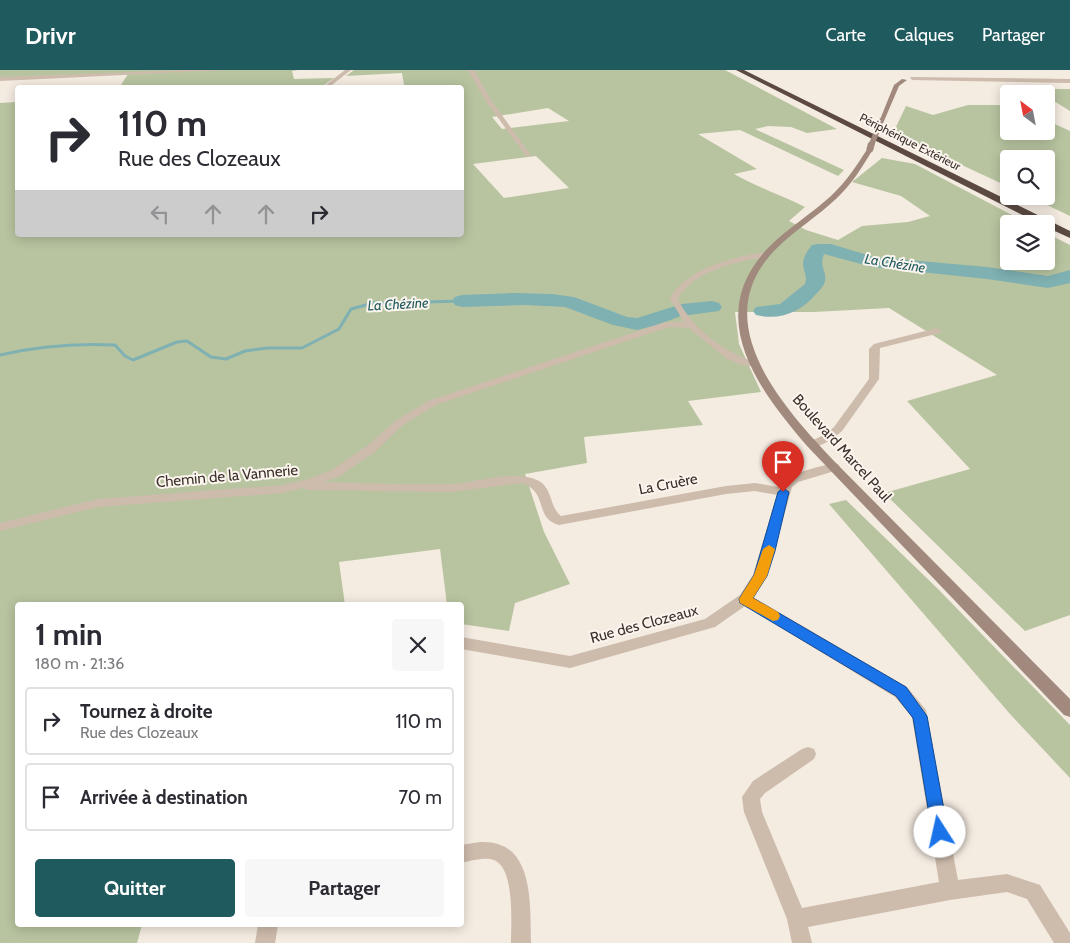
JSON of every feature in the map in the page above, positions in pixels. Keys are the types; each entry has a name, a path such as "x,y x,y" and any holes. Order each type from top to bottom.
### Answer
{"highway":[{"name":"Périphérique Extérieur","path":"739,70 1070,235"},
{"path":"749,70 1070,226"}],"street":[{"path":"0,79 224,70"},
{"path":"328,85 348,70"},
{"path":"471,70 488,100 528,155"},
{"name":"Boulevard Marcel Paul","path":"1070,81 912,78 902,76 870,149 858,168 835,196 759,262 747,288 743,306 747,349 781,406 834,467 1070,710"},
{"path":"755,365 740,361 724,352 692,325 676,308 674,300 682,287 704,274 748,256 766,255"},
{"name":"Chemin de la Vannerie","path":"0,527 98,503 283,489 312,482 344,468 372,448 399,423 432,403 668,324 692,325"},
{"path":"813,444 830,436 838,428 874,379 874,349 877,346 937,331"},
{"path":"783,492 786,486 794,479 834,467"},
{"name":"La Cruère","path":"297,486 451,488 521,479 534,483 543,490 550,514 559,522 726,490 755,487 783,492"},
{"name":"Rue des Clozeaux","path":"464,644 570,662 710,623 745,599 760,576 769,551 783,492"},
{"path":"745,599 901,692 920,716 950,890"},
{"path":"802,943 798,919 753,812 751,797 759,787 808,754"},
{"path":"464,854 485,851 499,853 510,860 517,877 521,943"},
{"path":"798,919 950,890 1007,883 1033,892 1066,943"},
{"path":"265,943 268,927"}],"green space":[{"path":"0,70 298,70 292,71 294,79 334,78 324,85 121,85 128,74 0,78"},
{"path":"354,70 725,70 837,129 807,133 791,127 768,126 755,129 844,170 838,176 740,130 698,134 757,169 734,174 805,207 789,221 806,230 838,240 862,226 908,222 930,216 901,196 852,182 882,158 915,164 1012,215 1000,215 1000,270 1055,270 1055,238 1070,245 1070,615 1025,631 884,493 970,469 907,401 997,375 889,308 814,312 735,312 739,344 761,392 688,401 703,425 584,437 587,463 525,474 544,532 570,584 515,603 509,631 464,624 464,602 447,602 440,549 339,562 345,602 15,602 15,927 141,927 137,943 0,943 0,103 15,102 15,237 464,237 464,85 404,85 402,73 346,76","holes":["548,108 569,121 502,129 492,117","536,156 569,188 504,198 473,164"]},
{"path":"1055,89 1070,89 1070,111 1055,102"},
{"path":"968,105 1000,105 1000,140 1055,140 1055,124 1070,131 1070,216 1047,205 1055,205 1055,150 1000,150 1000,183 893,133 906,106 933,115"},
{"path":"846,500 938,589 1070,725 1070,778 1010,714 829,504"}],"waterway":[{"name":"La Chézine","path":"763,311 783,310 797,302 808,292 816,279 812,263 818,249 831,249 872,262 987,273 1048,282 1058,281 1070,276"},
{"name":"La Chézine","path":"462,301 526,299 565,301 620,321 637,324 673,312"},
{"name":"La Chézine","path":"0,355 28,349 57,346 115,345 125,356 133,360 177,342 187,341 211,357 226,359 245,351 267,348 302,348 339,329 351,309 377,302 402,306 426,302 462,301"},
{"name":"La Chézine","path":"682,310 712,307"}],"slow traffic":[{"path":"769,549 760,576 745,599 773,616"}],"route":[{"path":"783,492 769,551 760,576 745,599 901,692 920,716 940,832"}]}
